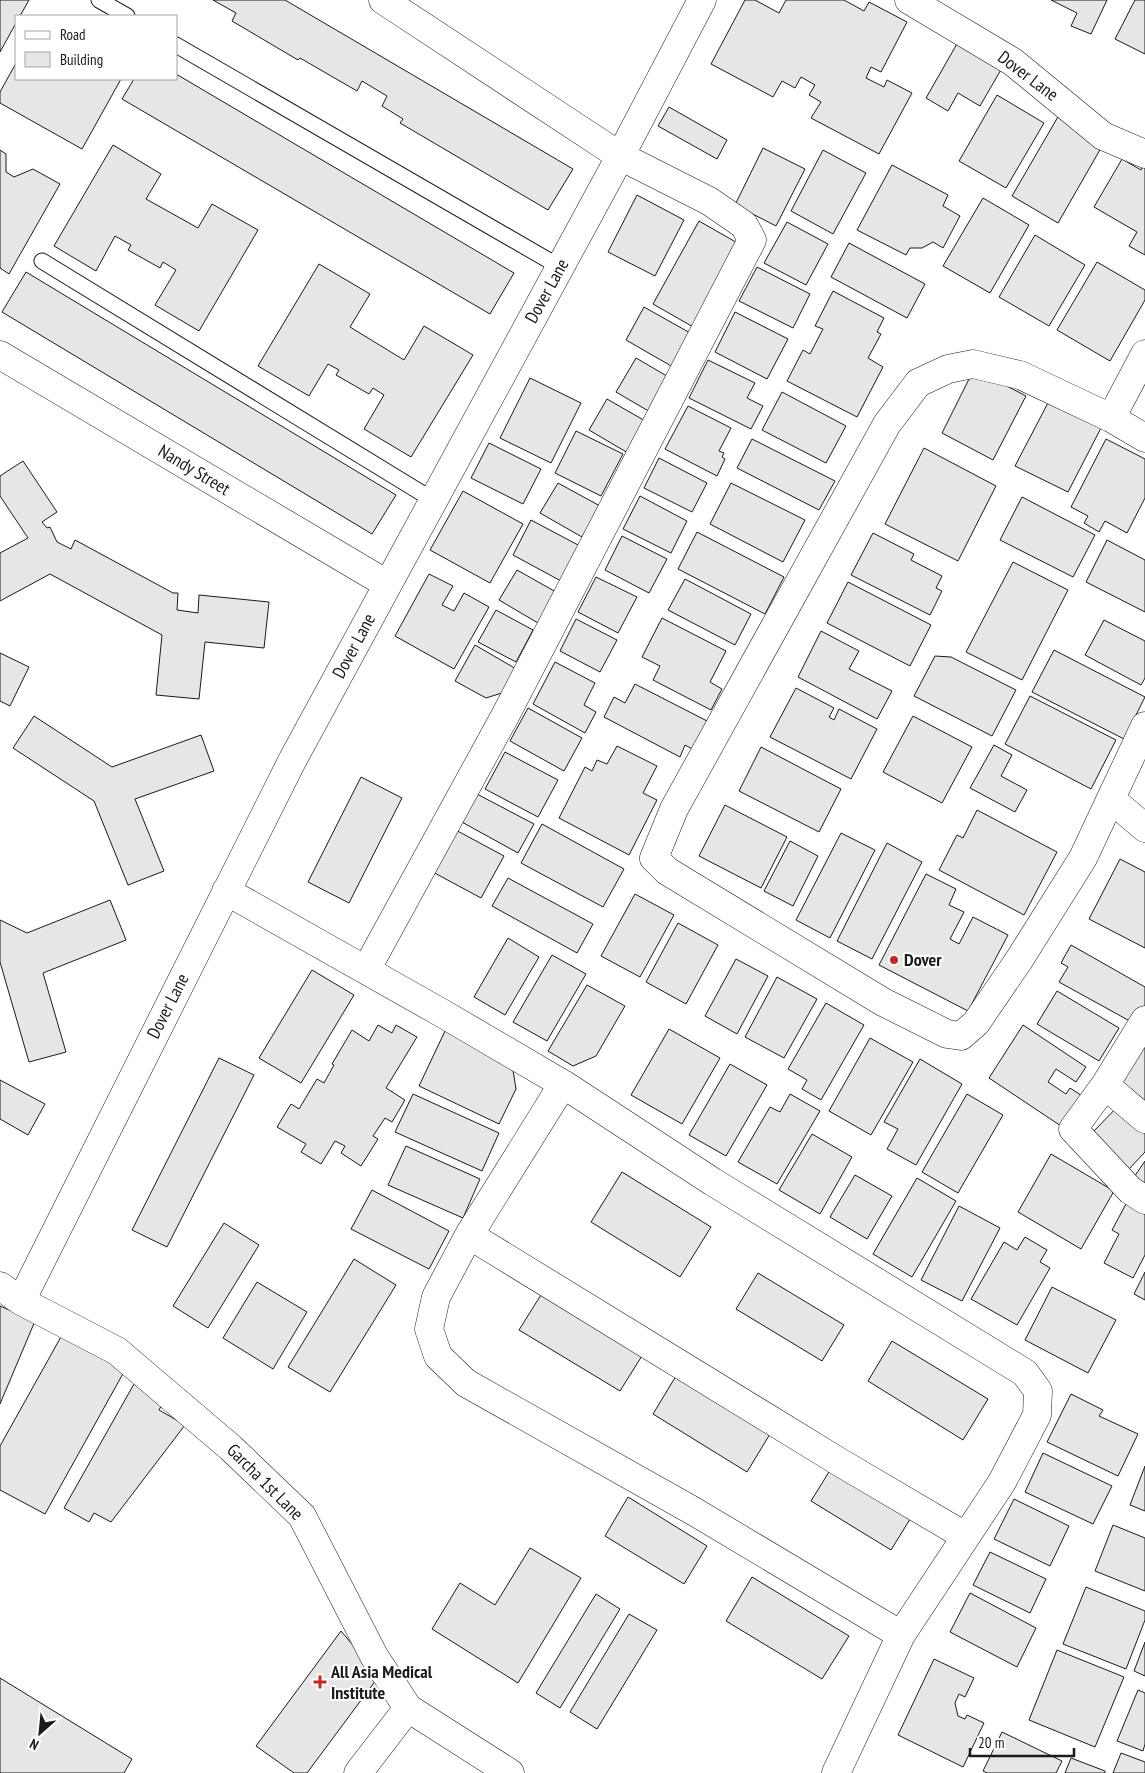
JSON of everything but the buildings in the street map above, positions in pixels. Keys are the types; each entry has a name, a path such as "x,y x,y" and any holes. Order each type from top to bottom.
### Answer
{"street":[{"path":"366,970 505,716 752,240 744,225 710,201 620,156 383,0"},
{"name":"Dover Lane","path":"10,1294 226,890 292,761 620,156 702,0"},
{"name":"Dover Lane","path":"909,0 1013,62 1103,136 1145,154"},
{"path":"1112,418 1145,354"},
{"name":"Nandy Street","path":"0,356 387,584"},
{"path":"1145,438 1112,418 1020,376 973,364 948,369 918,382 887,424 674,809 654,858 667,871 883,1002 947,1034 961,1036 976,1023 1019,960 1083,858 1145,726"},
{"path":"1111,799 1145,828"},
{"path":"226,890 563,1084 713,1182 1025,1373 1038,1391 1037,1415 1002,1482 901,1635 836,1773"},
{"path":"1145,1020 1104,1085 1072,1129 1130,1190 1145,1200"},
{"path":"563,1084 469,1235 436,1297 429,1329 438,1356 466,1383 695,1512 901,1635"},
{"path":"1104,1085 1145,1118"},
{"path":"469,1235 833,1458 965,1536"},
{"name":"Garcha 1st Lane","path":"10,1294 117,1351 231,1448 302,1516 374,1656 408,1708 510,1773"},
{"path":"358,1773 408,1708"}],"lane":[{"path":"98,0 125,15"},
{"path":"178,46 560,267"},
{"path":"42,261 433,500"}],"place":[{"name":"Dover","path":"894,960"},
{"name":"All Asia Medical Institute","path":"320,1682"}]}
